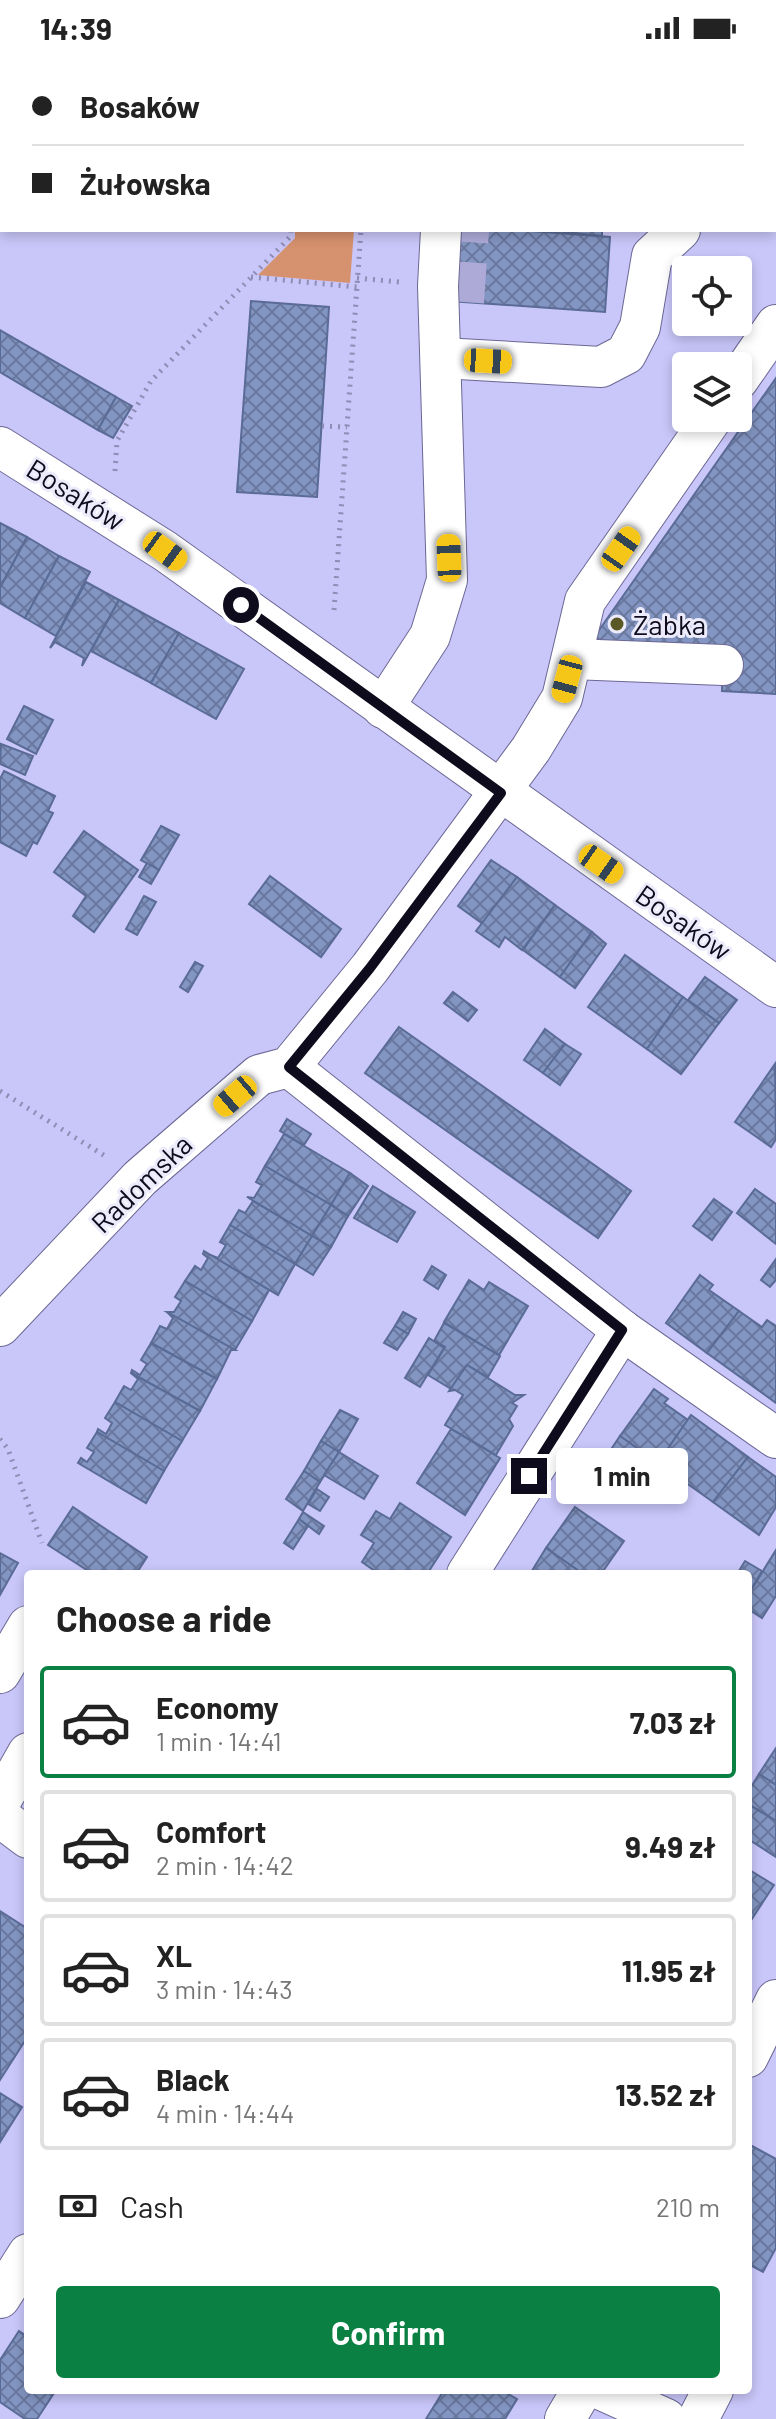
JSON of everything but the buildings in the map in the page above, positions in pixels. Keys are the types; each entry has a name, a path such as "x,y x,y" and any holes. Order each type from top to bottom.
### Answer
{"street":[{"path":"383,708 430,636 447,580 451,359 438,286 441,232"},
{"path":"451,359 601,367 626,354 640,327 652,256 678,232"},
{"path":"451,359 464,302"},
{"path":"752,360 776,325"},
{"path":"702,432 585,601 562,698 501,793 370,968 289,1067 622,1330 776,1438"},
{"name":"Bosaków","path":"0,447 165,551 776,987"},
{"path":"572,659 723,665"},
{"name":"Radomska","path":"0,1326 140,1178 259,1075 289,1067"},
{"path":"470,1570 622,1330"},
{"path":"0,1673 24,1633"},
{"path":"0,1802 24,1760"},
{"path":"0,1817 24,1835"},
{"path":"752,2049 776,2000"},
{"path":"0,2298 24,2260"},
{"path":"565,2419 580,2394"},
{"path":"611,2394 666,2419"},
{"path":"698,2419 711,2394"}],"path":[{"path":"114,483 117,441 151,381 291,236 291,232"},
{"path":"334,610 361,232"},
{"path":"251,277 357,287"},
{"path":"322,426 347,427"},
{"path":"0,1091 140,1178"},
{"path":"0,1439 8,1449 42,1543"}],"shaded area":[{"path":"295,232 354,232 350,283 258,275 295,238"}],"tunnel":[{"path":"464,302 469,232"}],"place":[{"name":"Żabka","path":"617,624"}],"route":[{"path":"241,605 501,793 370,968 289,1067 622,1330 529,1476"}]}
